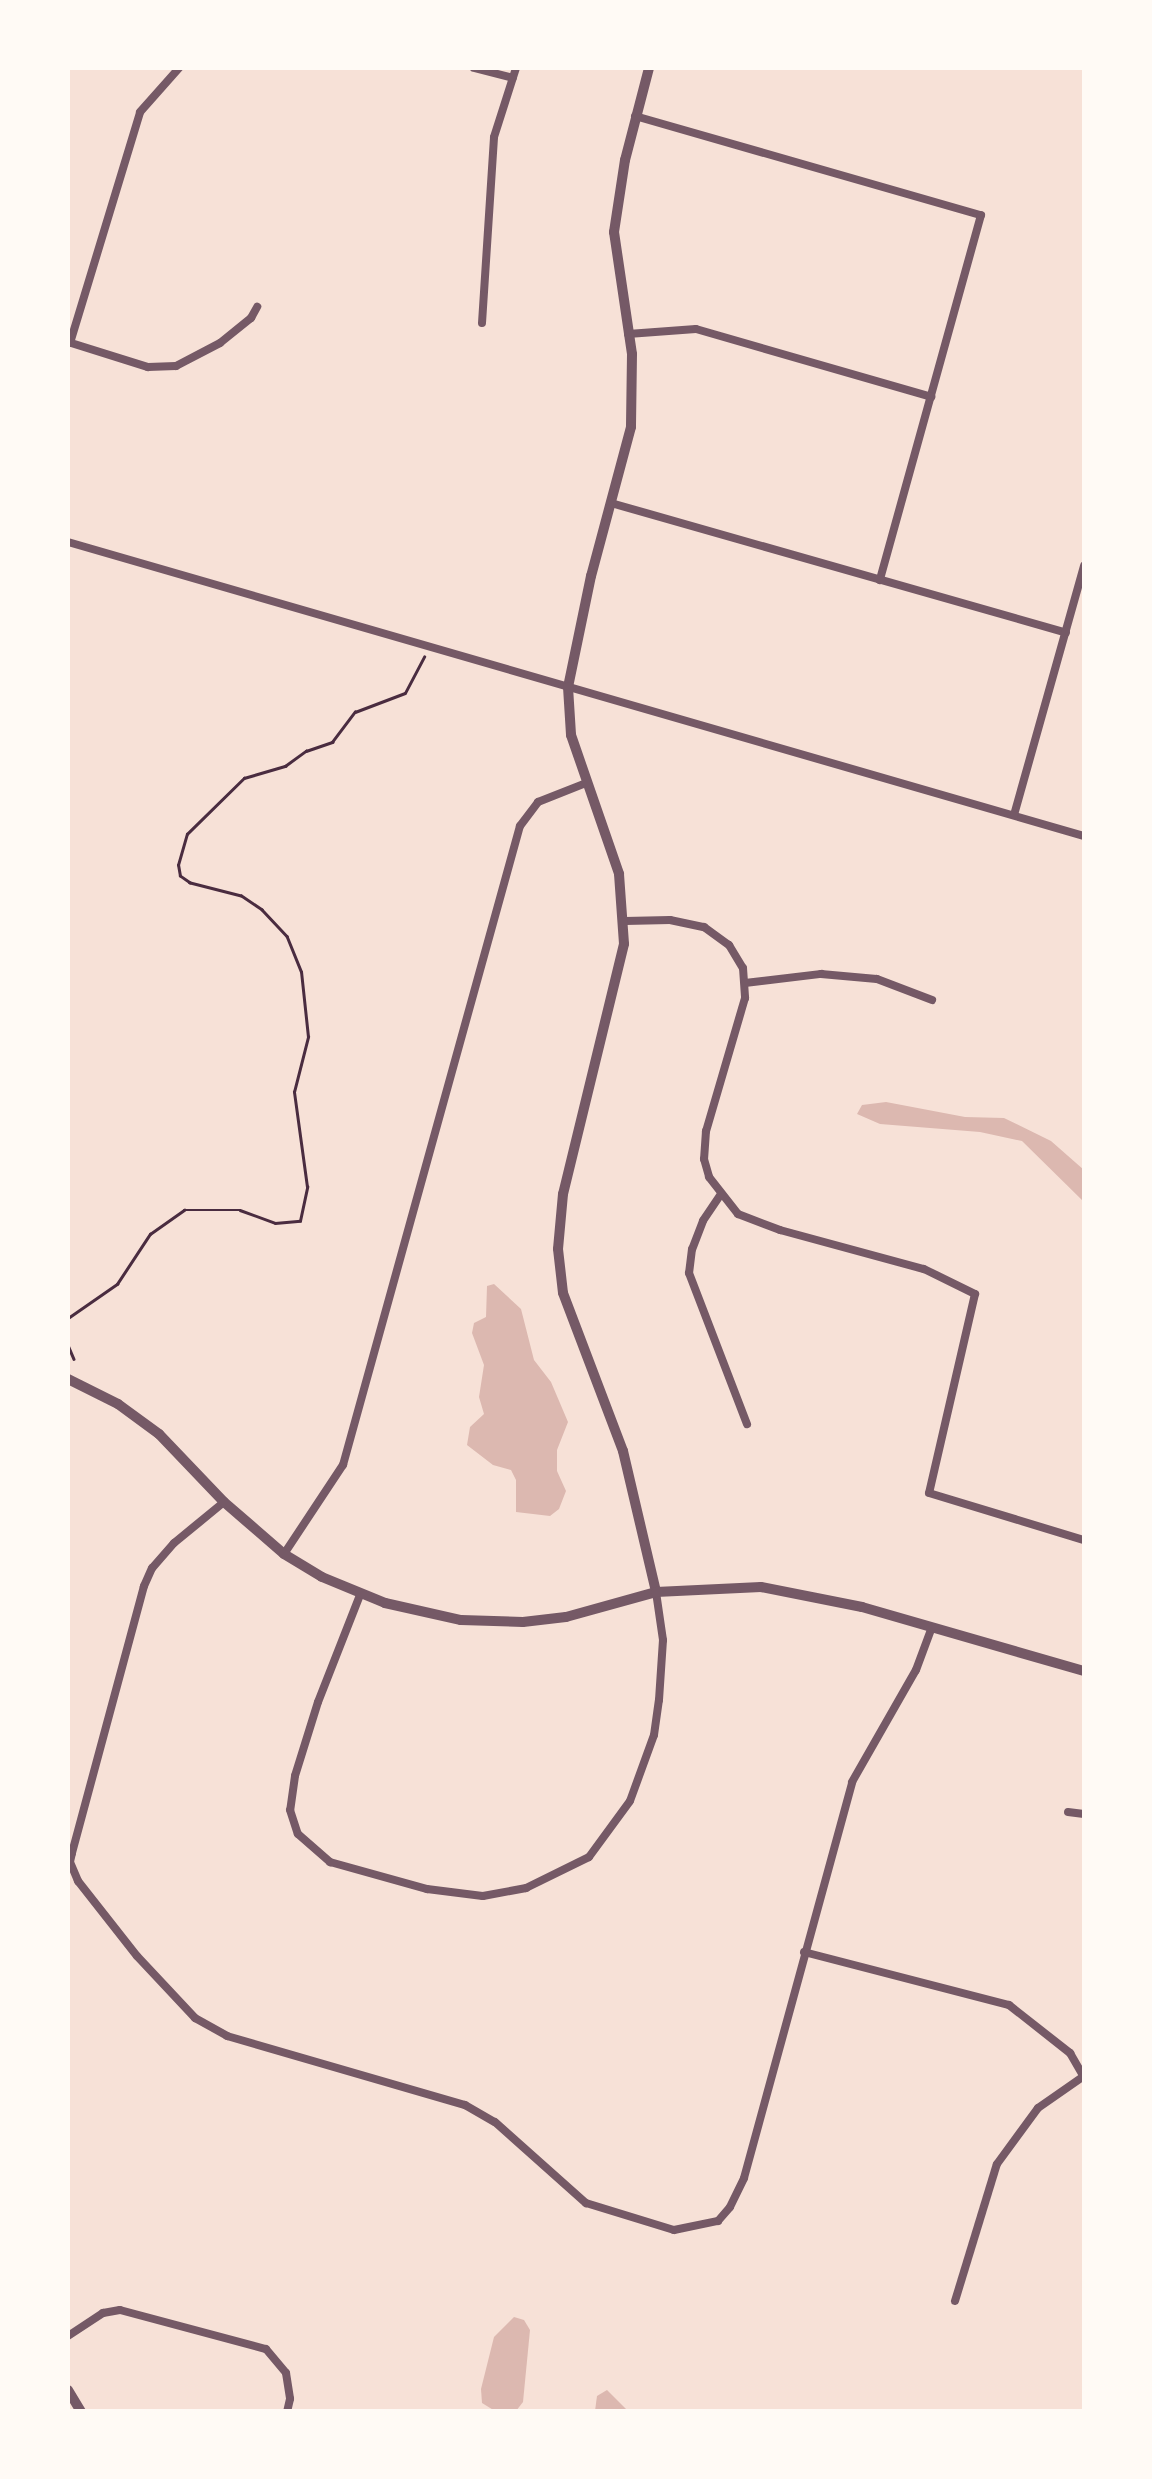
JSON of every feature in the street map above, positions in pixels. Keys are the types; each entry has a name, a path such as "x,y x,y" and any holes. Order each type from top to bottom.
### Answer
{"street":[{"path":"179,68 140,112 69,342 148,366 176,366 220,343 251,318 256,307"},
{"path":"474,68 513,78"},
{"path":"482,323 494,137 516,68"},
{"path":"360,1595 318,1702 292,1798 298,1834 330,1862 427,1889 483,1896 511,1892 555,1876 589,1857 630,1801 654,1735 664,1640 623,1451 574,1326 559,1268 563,1194 621,970 625,921 619,874 570,735 568,688 634,401 614,232 635,116 649,68"},
{"path":"635,116 981,215 880,580"},
{"path":"628,334 696,328 931,397"},
{"path":"611,503 1066,632"},
{"path":"68,542 1084,836"},
{"path":"1014,815 1084,566"},
{"path":"284,1554 343,1466 520,826 538,802 586,783"},
{"path":"625,921 670,920 704,927 729,945 743,968 744,998 706,1130 704,1159 721,1194 738,1214 758,1224 924,1269 976,1294 929,1494 1084,1540"},
{"path":"744,983 821,974 877,979 932,1000"},
{"path":"721,1194 697,1235 690,1273 747,1424"},
{"path":"68,1379 138,1418 284,1554 360,1595 418,1613 504,1622 566,1617 656,1592 728,1586 794,1590 1084,1671"},
{"path":"224,1502 174,1542 152,1568 121,1659 70,1853 78,1881 137,1956 195,2018 274,2051 464,2105 495,2122 586,2203 674,2230 718,2220 730,2207 744,2178 852,1782 916,1670 932,1628"},
{"path":"1068,1812 1084,1814"},
{"path":"804,1952 1009,2005 1070,2054 1084,2076 1038,2108 997,2164 954,2301"},
{"path":"68,2336 102,2313 120,2310 266,2349 286,2373 290,2399 287,2412"},
{"path":"68,2390 81,2412"}],"path":[{"path":"68,1318 118,1284 150,1234 184,1210 240,1210 275,1223 300,1222 307,1188 294,1092 308,1038 301,972 287,937 262,910 241,896 190,883 180,876 178,865 188,834 244,778 285,766 306,751 332,742 356,712 405,692 428,647"},
{"path":"68,1345 74,1359"}],"shaded area":[{"path":"886,1102 965,1117 1004,1118 1051,1141 1084,1170 1084,1202 1022,1141 980,1132 880,1124 857,1114 862,1105"},
{"path":"494,1284 521,1309 534,1360 551,1382 568,1422 557,1450 557,1471 566,1491 559,1509 550,1516 516,1512 516,1480 511,1470 493,1465 467,1445 470,1427 484,1414 479,1397 484,1365 472,1333 474,1323 486,1317 487,1286"},
{"path":"514,2317 524,2320 530,2330 523,2402 516,2411 495,2411 482,2403 481,2389 494,2337"},
{"path":"607,2390 628,2411 595,2411 597,2396"}]}
